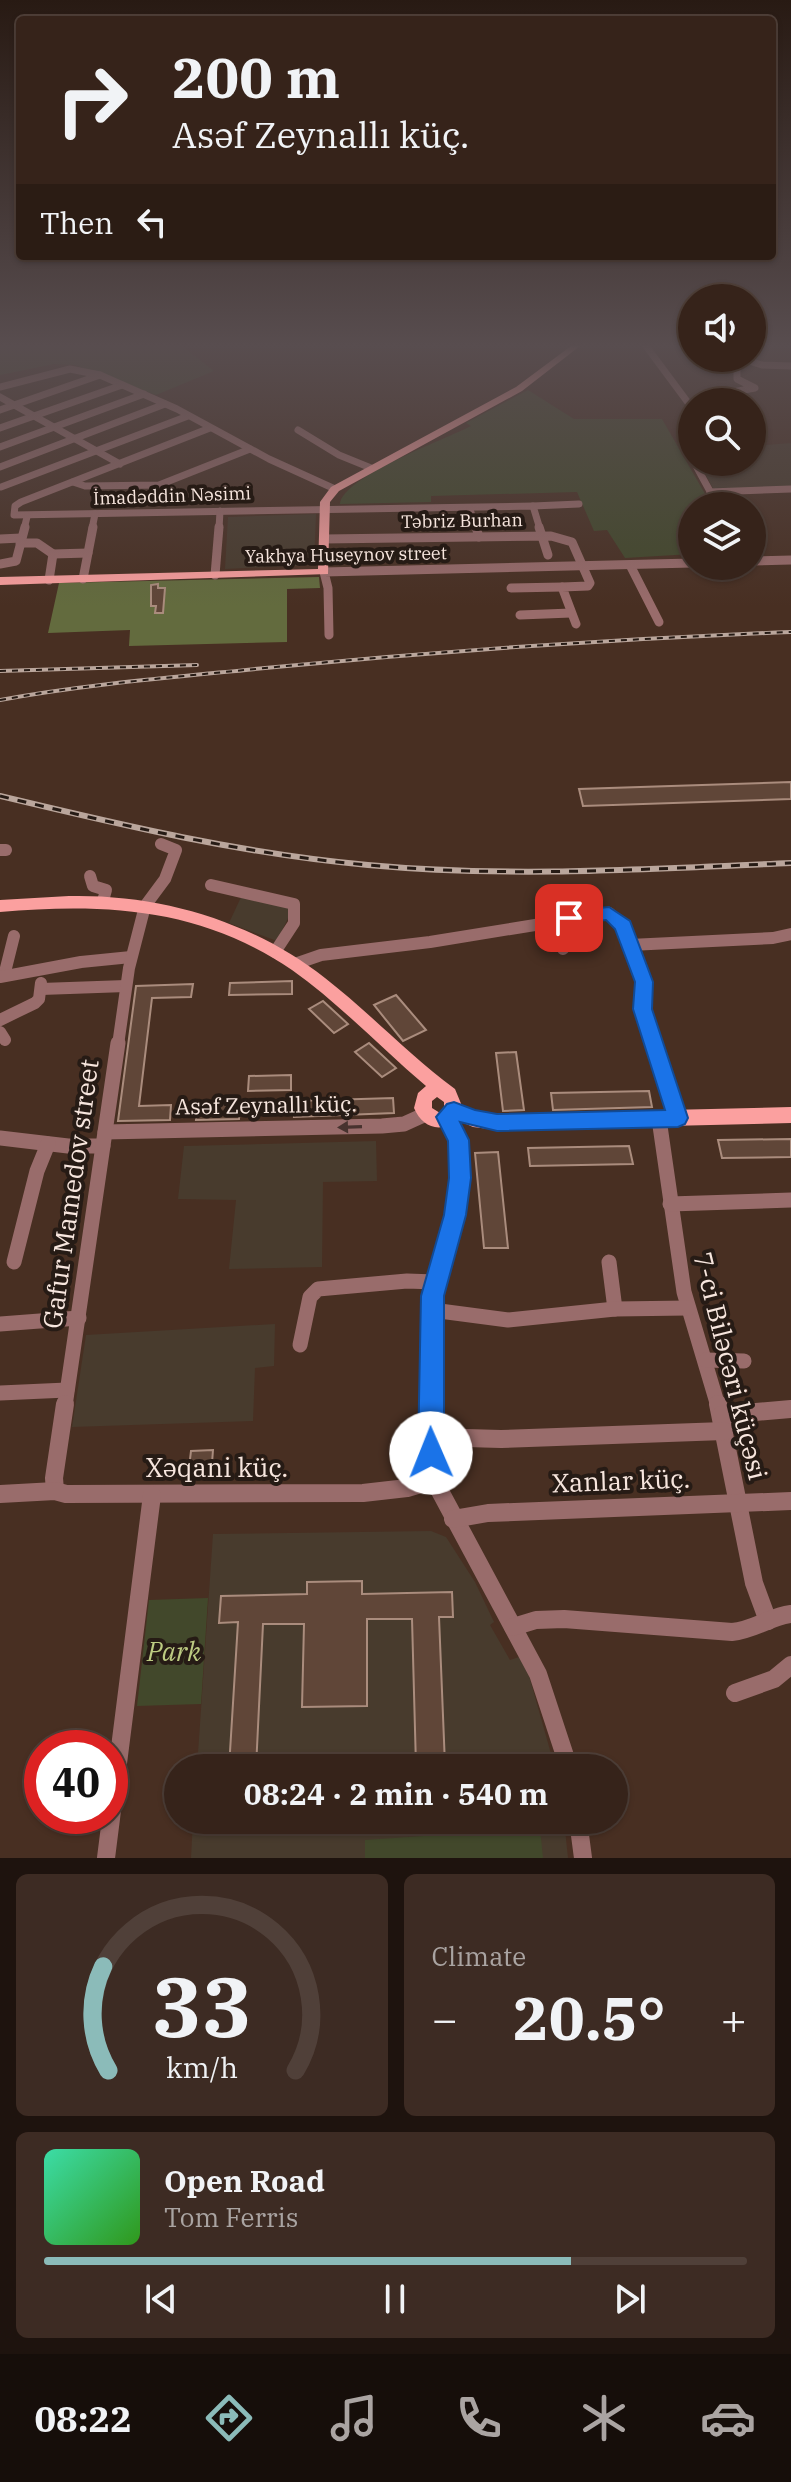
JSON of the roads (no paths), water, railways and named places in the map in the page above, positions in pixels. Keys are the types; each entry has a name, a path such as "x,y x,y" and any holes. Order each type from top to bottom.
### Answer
{"main road":[{"path":"324,572 325,502 335,489 437,433"},
{"name":"Yakhya Huseynov street","path":"0,581 324,572"},
{"path":"0,906 103,901 145,906 214,926 275,952 320,983 400,1054 450,1107"},
{"path":"400,1054 419,1089 424,1108 434,1118 450,1107"},
{"path":"424,1108 432,1092 450,1107 473,1119 497,1122 791,1115"}],"street":[{"path":"0,447 39,433"},
{"path":"64,433 120,464"},
{"path":"0,467 88,433"},
{"path":"1,487 143,433"},
{"path":"0,564 16,561 23,517 14,515 13,510 21,502 198,433"},
{"path":"219,433 335,489"},
{"path":"302,433 339,455 371,468"},
{"path":"72,482 85,486 159,485 250,449"},
{"path":"702,476 710,492 791,489"},
{"path":"159,485 159,512"},
{"name":"İmadəddin Nəsimi","path":"23,517 325,509 470,509 579,504"},
{"path":"533,506 548,555"},
{"path":"470,509 479,537"},
{"path":"215,575 220,511"},
{"path":"83,579 95,514"},
{"name":"Təbriz Burhan","path":"324,539 557,536 572,542 585,567"},
{"path":"0,539 37,543 53,554 88,553"},
{"path":"49,580 53,554"},
{"path":"766,561 791,560"},
{"name":"Yakhya Huseynov street","path":"324,572 678,563"},
{"path":"630,565 659,622"},
{"path":"511,588 590,585 585,567"},
{"path":"324,572 328,588 329,635"},
{"path":"562,587 576,624"},
{"path":"520,615 571,613"},
{"name":"Gafur Mamedov street","path":"55,1491 54,1478 131,957 145,906 165,879 176,850 161,844"},
{"path":"90,876 93,886 106,890 103,901"},
{"path":"211,885 294,904 296,910 290,933 275,952"},
{"name":"7-ci Biləcəri küçəsi","path":"594,914 609,913 623,926 644,982 643,1009 668,1118 670,1204 688,1308 706,1360 754,1583 768,1621"},
{"path":"563,949 567,941 587,930 594,914"},
{"path":"295,964 321,955 430,942 594,914"},
{"path":"630,945 773,938 791,934"},
{"path":"14,936 2,976 131,957"},
{"path":"0,1020 35,1003 41,989 43,971"},
{"path":"41,989 126,986"},
{"path":"450,1107 459,1140 460,1178 452,1225 435,1282 432,1310 431,1437 434,1480 550,1702 565,1754"},
{"name":"Asəf Zeynallı küç.","path":"0,1138 48,1144 382,1126 404,1124 424,1108"},
{"path":"14,1262 37,1171 48,1144"},
{"path":"670,1204 791,1200"},
{"path":"609,1262 615,1309"},
{"path":"300,1345 310,1297 318,1289 407,1281 435,1282"},
{"path":"432,1310 508,1320 615,1309 688,1308"},
{"path":"0,1324 79,1318"},
{"path":"706,1360 744,1361"},
{"path":"0,1393 67,1390"},
{"path":"431,1437 501,1439 722,1423 791,1409"},
{"name":"Xəqani küç.","path":"0,1494 55,1491 66,1494 152,1495 363,1493 407,1488 434,1480"},
{"path":"106,1858 152,1495"},
{"name":"Xanlar küç.","path":"453,1519 488,1513 791,1501"},
{"path":"513,1627 536,1620 564,1619 732,1632 751,1630 776,1616 791,1614"},
{"path":"735,1693 774,1679 791,1665"},
{"path":"580,1834 583,1858"}],"railway":[{"path":"0,700 132,681 396,656 791,632"},
{"path":"0,671 197,665"},
{"path":"0,796 229,846 368,865 527,872 791,863"}],"park label":[{"name":"Park","path":"174,1652"}]}
